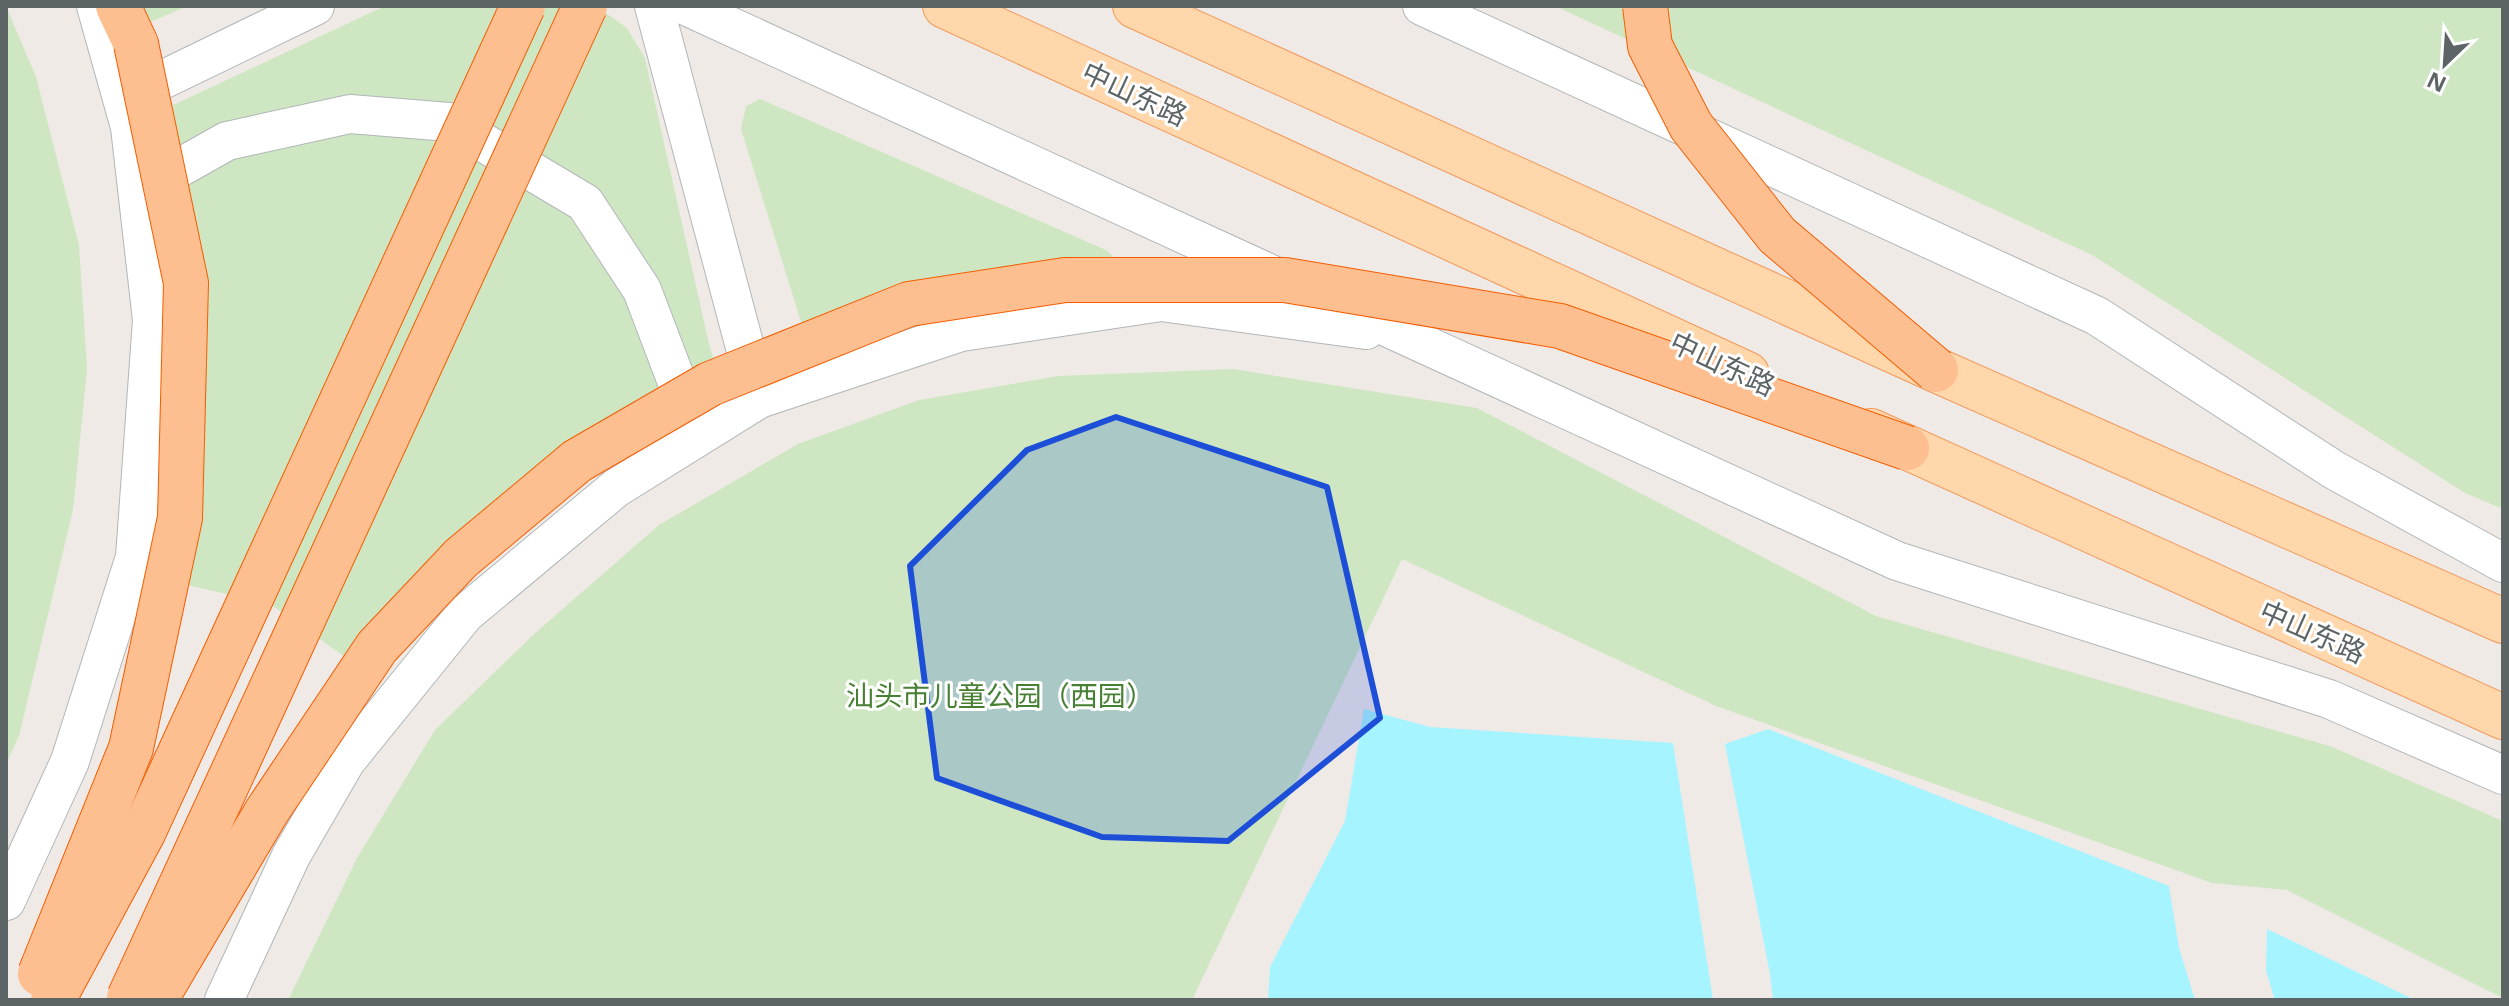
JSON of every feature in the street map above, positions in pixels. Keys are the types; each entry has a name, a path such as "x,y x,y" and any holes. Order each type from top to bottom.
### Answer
{"highway":[{"path":"29,1000 131,748 180,518 186,283 136,44 118,6"},
{"path":"53,1000 144,831 523,6"},
{"path":"128,1000 585,6"},
{"path":"1645,6 1650,46 1691,126 1777,235 1936,370"},
{"path":"155,1000 267,811 377,647 461,558 577,461 710,384 909,304 1065,280 1285,280 1560,326 1907,448"}],"main road":[{"name":"中山东路","path":"945,6 1907,448 2503,717"},
{"path":"1135,6 1936,370 2503,621"}],"street":[{"path":"6,901 70,761 135,557 152,320 130,127 96,6"},
{"path":"123,99 315,6"},
{"path":"654,6 759,399"},
{"path":"686,6 1897,561 2329,699 2503,775"},
{"path":"1422,6 2097,316 2334,470 2503,563"},
{"path":"138,191 227,141 350,114 449,122 585,203 642,290 698,437"},
{"path":"224,1000 291,856 346,761 465,614 616,488 759,399 961,332 1161,302 1406,335"}],"highlighted area":[{"path":"1116,417 1327,487 1380,718 1228,841 1102,837 937,778 910,566 1027,450"}],"green space":[{"path":"6,6 36,77 79,245 87,369 73,510 19,736 6,764"},
{"path":"115,6 187,6 121,35"},
{"path":"385,6 596,6 627,28 645,58 709,344 719,376 630,417 358,666 270,604 174,582 156,113"},
{"path":"1555,6 2503,6 2503,509 2465,493 2092,255"},
{"path":"760,99 1106,250 1126,268 1053,278 811,354 741,129 746,106"},
{"name":"汕头市儿童公园（西园）","path":"1233,369 1477,408 1876,616 2330,746 2503,821 2503,998 2287,890 2212,883 1716,706 1402,559 1192,1000 288,1000 357,858 435,730 534,634 659,525 798,444 919,400 1058,376"}],"water":[{"path":"1364,709 1430,727 1673,743 1713,1000 1268,1000 1270,967 1345,821"},
{"path":"1768,729 2169,886 2179,948 2195,1000 1773,1000 1725,744"},
{"path":"2267,929 2415,1000 2275,1000 2266,971"}]}
